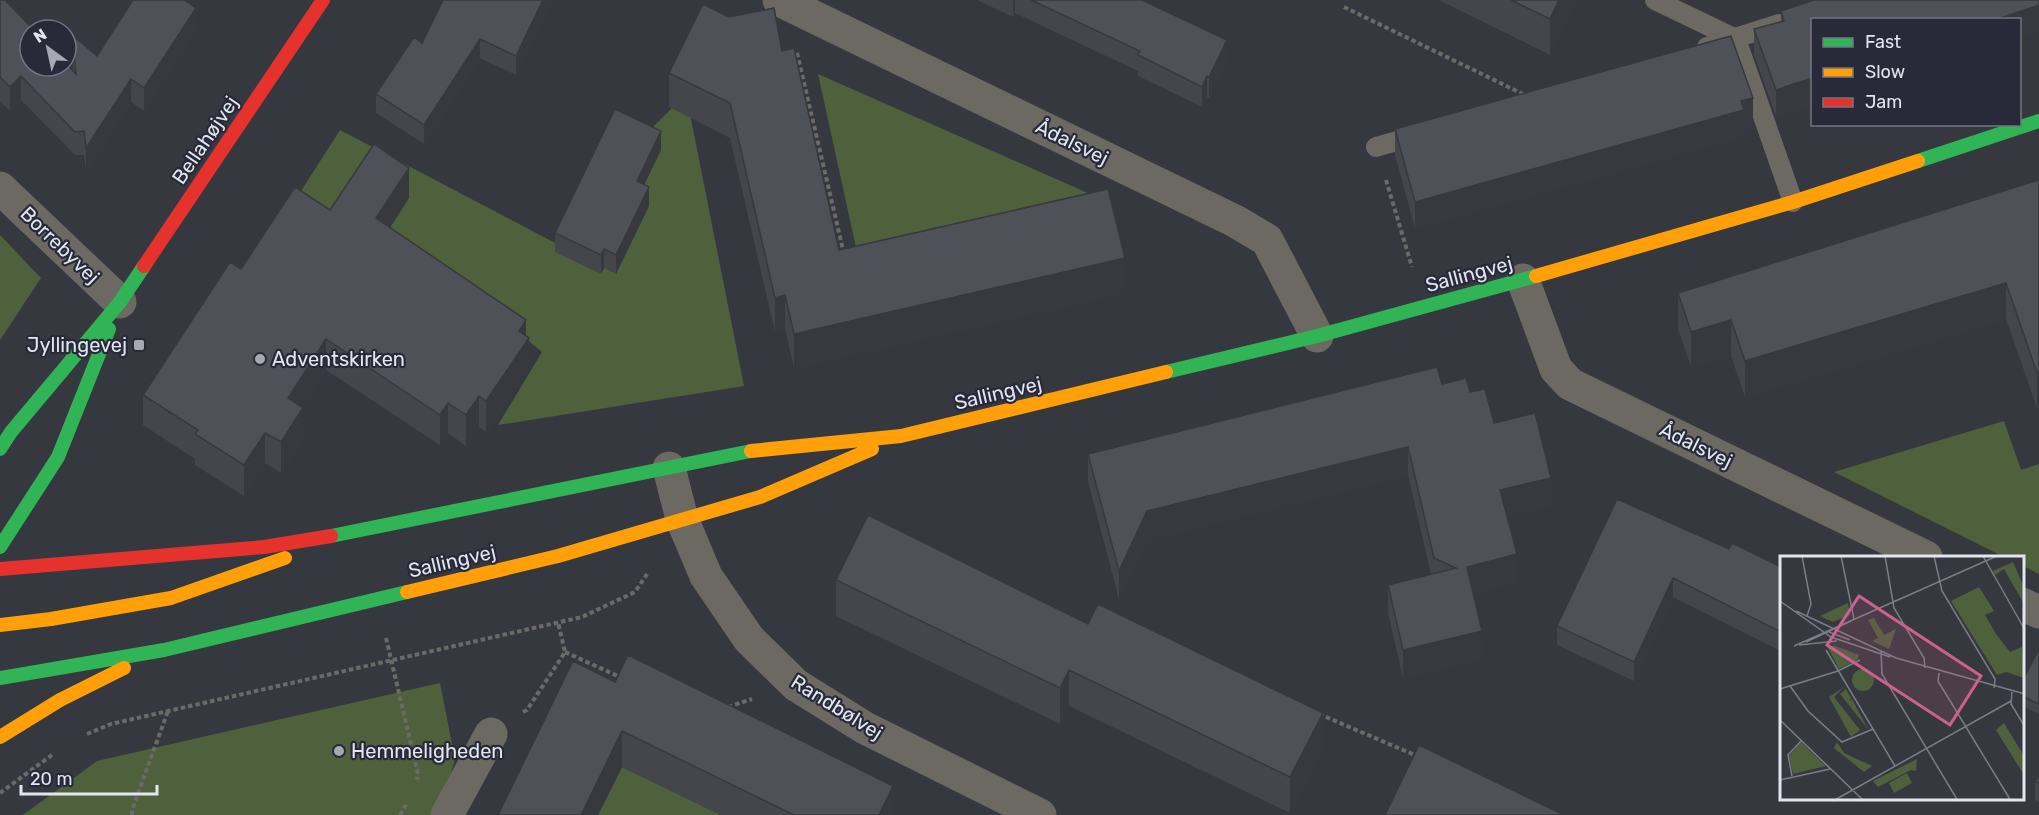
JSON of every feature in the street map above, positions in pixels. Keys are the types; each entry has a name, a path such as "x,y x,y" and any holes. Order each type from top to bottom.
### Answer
{"street":[{"name":"Bellahøjvej","path":"0,449 11,432 120,302 323,0"},
{"name":"Ådalsvej","path":"782,2 1235,221 1267,240 1317,336"},
{"name":"Sallingvej","path":"0,569 264,547 364,530 749,451 901,436 1317,336 1523,280 1793,202 2039,121"},
{"name":"Borrebyvej","path":"0,188 120,302"},
{"name":"Ådalsvej","path":"1523,280 1556,369 1570,384 1924,556"},
{"name":"Bellahøjvej","path":"0,547 58,457 120,302"},
{"name":"Sallingvej","path":"0,678 164,650 558,556 760,497 901,436"},
{"name":"Randbølvej","path":"669,468 682,519 706,576 749,639 796,685 865,728 1040,815"},
{"path":"0,625 51,619 171,598 364,530"},
{"path":"2024,605 2039,612"},
{"path":"0,737 88,684 164,650"},
{"path":"447,815 492,734"}],"lane":[{"path":"1655,0 1736,39 1793,202"},
{"path":"1691,52 1800,18"},
{"path":"1376,147 1443,126"}],"path":[{"path":"782,2 844,256"},
{"path":"1344,7 1533,99"},
{"path":"1376,147 1424,307"},
{"path":"87,735 111,724 582,617 635,592 682,519"},
{"path":"376,599 418,774 417,787"},
{"path":"492,734 527,710 565,652 558,622"},
{"path":"565,652 629,681"},
{"path":"724,708 796,685"},
{"path":"132,815 168,711"},
{"path":"1316,712 1425,760"},
{"path":"0,794 56,752"},
{"path":"400,815 412,794"}],"green space":[{"path":"818,74 1090,194 857,252"},
{"path":"686,94 744,386 498,425 542,352 490,310 292,205 340,130 584,258 628,152"},
{"path":"0,235 41,278 0,340"},
{"path":"2004,421 2021,470 2039,464 2039,574 2024,566 2024,556 2002,556 1834,472"},
{"path":"440,683 455,759 442,804 434,815 23,815 97,761"},
{"path":"622,767 721,815 598,815"}],"building":[{"path":"0,0 5,0 22,18 18,18 19,78 10,87 0,77"},
{"path":"133,0 184,0 196,8 144,88 131,79 86,148 84,131 75,132 23,78 78,78 78,40 97,56"},
{"path":"443,0 543,0 516,56 480,39 424,125 376,94 414,37 422,43"},
{"path":"1031,0 1142,0 1227,40 1202,87 1138,55 1140,51"},
{"path":"1511,0 1559,0 1550,19"},
{"path":"1814,0 2039,0 2039,5 2000,18 1811,18 1811,78 1776,90 1754,29 1784,21 1781,11"},
{"path":"703,4 729,17 774,8 782,51 794,48 839,250 1108,189 1125,258 794,334 785,295 775,298 730,103 669,73"},
{"path":"1731,36 1753,98 1741,101 1744,110 1415,202 1395,129"},
{"path":"615,109 661,131 637,181 649,187 616,255 604,249 601,255 555,233"},
{"name":"Adventskirken","path":"374,144 409,168 376,218 526,320 519,331 529,338 486,401 479,396 466,415 448,403 440,415 326,339 288,398 303,408 281,442 265,433 244,465 195,434 198,430 143,395 230,262 241,269 295,187 330,210"},
{"path":"2039,180 2039,372 2037,373 2006,283 1745,361 1731,320 1691,332 1678,293"},
{"path":"1437,367 1442,384 1466,378 1470,392 1485,389 1494,423 1535,413 1551,478 1500,490 1517,554 1467,567 1482,631 1403,650 1388,585 1456,568 1434,558 1408,447 1147,511 1119,571 1088,454"},
{"path":"1617,499 1729,549 1732,543 1780,567 1780,632 1673,578 1634,662 1557,626"},
{"path":"868,515 1088,624 1098,604 1323,713 1290,777 1069,670 1060,688 836,580"},
{"path":"2039,649 2039,704 2024,697 2024,678"},
{"path":"628,655 893,786 879,815 794,815 622,731 581,815 498,815 573,661 615,682"},
{"path":"1419,745 1564,815 1385,815"}],"traffic: fast":[{"path":"1918,161 2039,121"},
{"path":"0,449 11,432 120,302 144,266"},
{"path":"1166,372 1317,336 1536,276"},
{"path":"0,547 58,457 109,329"},
{"path":"331,536 751,451"},
{"path":"0,678 164,650 407,592"}],"traffic: slow":[{"path":"1536,276 1793,202 1918,161"},
{"path":"751,451 901,436 1166,372"},
{"path":"407,592 558,556 760,497 872,449"},
{"path":"0,625 51,619 171,598 285,558"},
{"path":"0,737 60,700 124,668"}],"traffic: jam":[{"path":"144,266 323,0"},
{"path":"0,569 264,547 331,536"}],"place":[{"name":"Jyllingevej","path":"139,345"},
{"name":"Adventskirken","path":"260,359"},
{"name":"Hemmeligheden","path":"339,751"}]}
